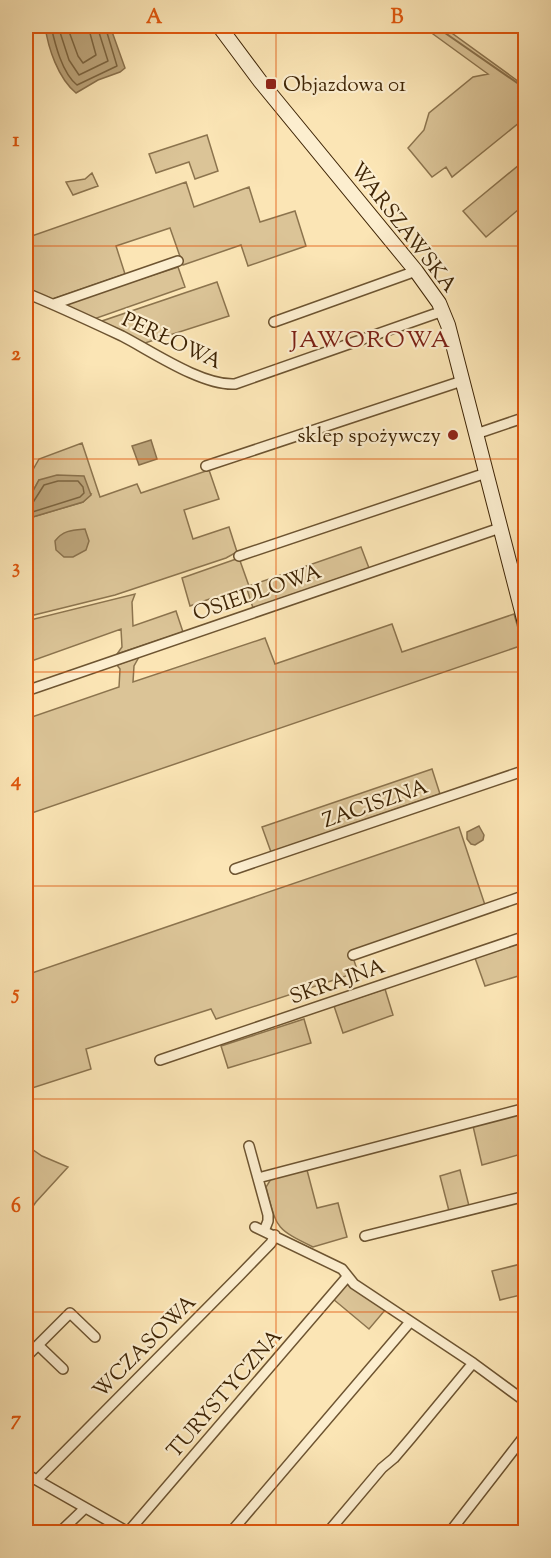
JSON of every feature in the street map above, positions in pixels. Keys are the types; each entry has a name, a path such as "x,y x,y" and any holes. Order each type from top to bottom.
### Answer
{"street":[{"name":"WARSZAWSKA","path":"219,26 260,81 416,271 443,311 525,627"},
{"path":"54,304 178,261"},
{"path":"274,322 416,271"},
{"name":"PERŁOWA","path":"26,293 54,304 190,372 210,381 228,385 443,311"},
{"path":"206,466 462,381"},
{"path":"476,434 525,417"},
{"path":"239,555 486,473"},
{"name":"OSIEDLOWA","path":"26,691 500,528"},
{"name":"ZACISZNA","path":"235,869 525,770"},
{"path":"353,955 525,895"},
{"name":"SKRAJNA","path":"160,1060 525,936"},
{"path":"258,1178 525,1108"},
{"path":"249,1146 268,1215 268,1221 260,1229 342,1269 347,1277 473,1363 525,1402"},
{"path":"365,1236 525,1196"},
{"name":"WCZASOWA","path":"37,1480 240,1275 271,1243 275,1235"},
{"name":"TURYSTYCZNA","path":"128,1532 347,1277"},
{"path":"26,1357 70,1313 95,1337"},
{"path":"231,1533 410,1322"},
{"path":"38,1345 63,1369"},
{"path":"328,1533 382,1468 406,1445 473,1363"},
{"path":"450,1533 525,1434"},
{"path":"26,1474 128,1532"},
{"path":"60,1533 84,1509"}],"shaded area":[{"path":"425,26 442,26 522,84 525,81 525,118 452,177 446,167 432,177 408,148 424,130 429,113 473,77 488,74"},
{"path":"207,135 218,171 195,179 189,162 156,173 149,154"},
{"path":"525,160 525,204 486,237 463,211"},
{"path":"92,173 98,186 73,195 66,182 85,179"},
{"path":"186,182 194,207 249,187 260,222 295,211 306,246 248,266 241,245 183,265 170,228 116,246 125,274 50,300 26,290 26,238"},
{"path":"178,267 185,287 94,319 60,305"},
{"path":"217,282 229,316 142,344 99,322"},
{"path":"82,443 100,497 137,484 141,493 209,470 219,499 184,510 193,539 229,527 237,552 226,558 115,595 26,617 26,519 83,502 91,494 39,480 26,504 26,482 39,459"},
{"path":"361,547 369,568 253,608 246,586 190,606 182,578 239,558 249,586"},
{"path":"135,594 132,602 133,626 176,611 183,632 117,654 122,647 121,629 26,663 26,621"},
{"path":"514,614 523,645 26,815 26,719 119,687 120,669 117,665 139,657 134,666 133,682 265,638 275,664 392,624 402,652"},
{"path":"432,769 440,794 271,852 262,827"},
{"path":"459,827 485,905 351,952 358,972 216,1019 211,1009 86,1049 91,1069 26,1090 26,975"},
{"path":"521,943 525,958 525,974 485,986 475,958"},
{"path":"385,989 393,1015 343,1033 334,1006"},
{"path":"304,1019 311,1043 228,1068 221,1046"},
{"path":"520,1114 525,1134 525,1153 482,1165 473,1126"},
{"path":"26,1145 42,1156 68,1167 26,1216"},
{"path":"307,1170 317,1208 338,1203 347,1237 313,1247 284,1230 275,1219 266,1187 271,1179"},
{"path":"460,1170 469,1206 449,1211 440,1176"},
{"path":"525,1263 525,1294 500,1300 492,1271"},
{"path":"348,1284 386,1309 369,1329 333,1299"}],"water":[{"path":"45,26 110,26 125,68 76,93 59,71"},
{"path":"151,440 157,459 139,465 132,446"},
{"path":"57,475 84,476 91,495 83,502 26,519 26,504 39,480"},
{"path":"85,529 89,541 86,550 73,557 64,557 56,550 55,541 61,535 68,531"},
{"path":"479,826 484,835 483,840 475,845 471,844 467,839 467,832"}],"waterway":[{"path":"435,26 526,89"}],"place":[{"name":"Objazdowa 01","path":"271,84"},
{"name":"sklep spożywczy","path":"453,435"}],"district":[{"name":"JAWOROWA","path":"371,339"}]}
